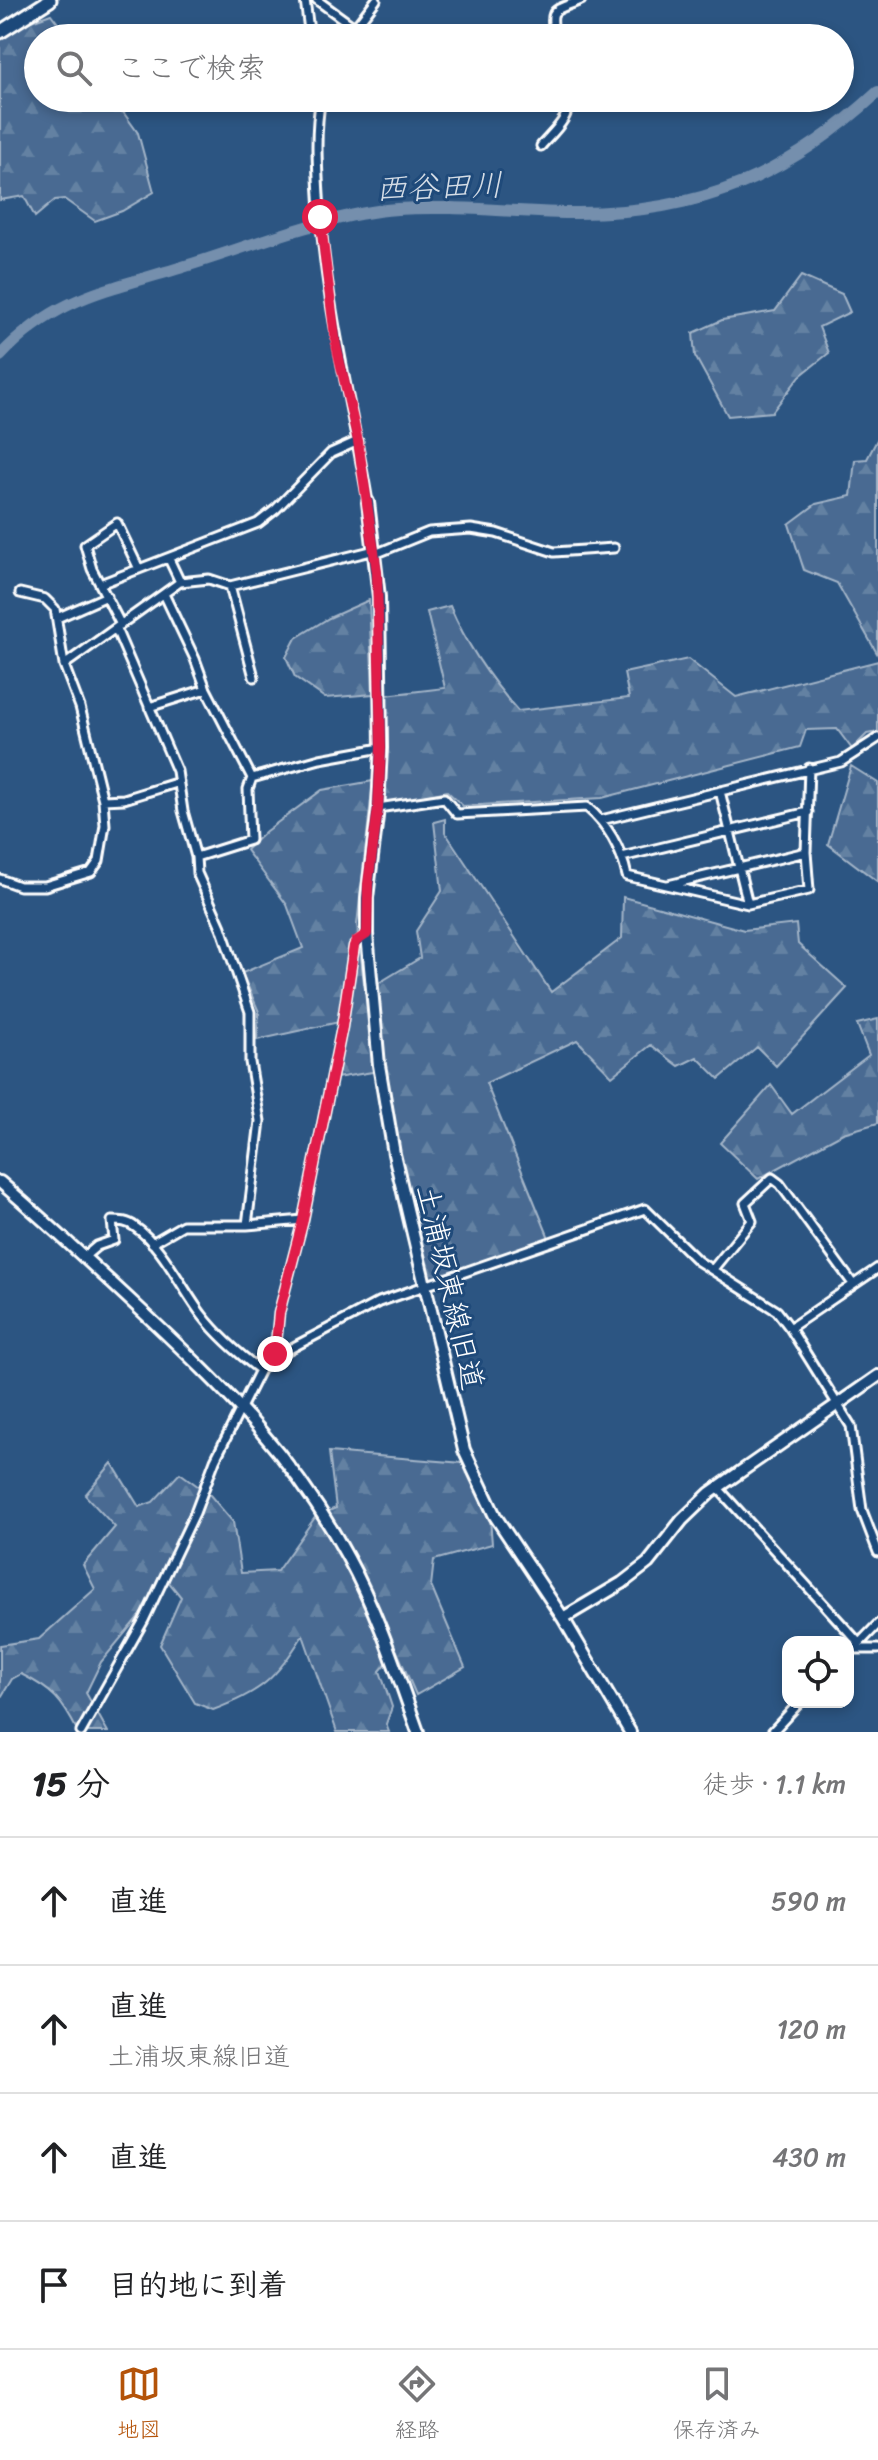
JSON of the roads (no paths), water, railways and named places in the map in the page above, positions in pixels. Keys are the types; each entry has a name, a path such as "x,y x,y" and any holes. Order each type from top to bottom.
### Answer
{"main road":[{"path":"0,32 50,0"}],"street":[{"path":"305,0 308,24"},
{"path":"317,0 350,24"},
{"path":"356,24 376,0"},
{"path":"552,24 554,11 581,0"},
{"path":"320,112 317,146 321,234 336,345 368,502"},
{"path":"541,146 567,112"},
{"path":"100,584 258,523 331,453 358,441"},
{"name":"土浦坂東線旧道","path":"368,502 375,552 379,622 381,748 378,808 368,884 367,934 379,1065 394,1154 464,1450 495,1516 563,1618 630,1732"},
{"path":"139,569 117,523 85,545 179,782 197,873 221,927 250,1012 250,1062 260,1121 247,1225"},
{"path":"64,665 180,582 209,579 230,586 375,552 429,532 471,529 496,533 554,552 614,548"},
{"path":"169,559 180,582"},
{"path":"230,586 254,677"},
{"path":"0,879 19,886 45,886 91,872 97,866 103,846 105,825 103,800 80,707 64,665 57,618 50,602 20,593"},
{"path":"164,594 206,689 252,778 248,789 250,840 196,857"},
{"path":"57,618 107,596"},
{"path":"149,707 206,689"},
{"path":"601,820 847,760 878,738"},
{"path":"252,778 320,759 381,748"},
{"path":"378,808 444,798 457,814 582,806 601,820 619,847 627,876 748,904 809,890 806,852 809,768"},
{"path":"103,800 124,799 179,782"},
{"path":"720,791 748,904"},
{"path":"622,857 808,812"},
{"path":"665,886 806,852"},
{"path":"81,1732 144,1620 195,1513 215,1460 260,1370 275,1354 279,1313 303,1220 342,1027 354,946 367,934"},
{"path":"713,1269 752,1221 745,1203 772,1178 780,1184 853,1284"},
{"path":"0,1182 242,1407 282,1453 349,1559 387,1645 418,1732"},
{"path":"275,1354 379,1302 645,1209 698,1261 777,1311 790,1328 851,1426 862,1510 878,1552"},
{"path":"152,1243 183,1225 247,1225 303,1220"},
{"path":"84,1257 97,1246 114,1240 112,1221 124,1221 135,1227 152,1243 203,1317 239,1354 260,1370"},
{"path":"790,1328 878,1268"},
{"path":"563,1618 622,1583 648,1563 682,1520 717,1487 878,1376"},
{"path":"717,1487 842,1636"},
{"path":"854,1648 878,1624"},
{"path":"854,1649 878,1649"},
{"path":"772,1732 794,1708"}],"waterway":[{"name":"西谷田川","path":"0,356 40,321 81,299 285,233 342,218 420,208 555,213 623,211 704,197 741,184 811,146 878,92"},
{"path":"796,1330 878,1275"}]}
